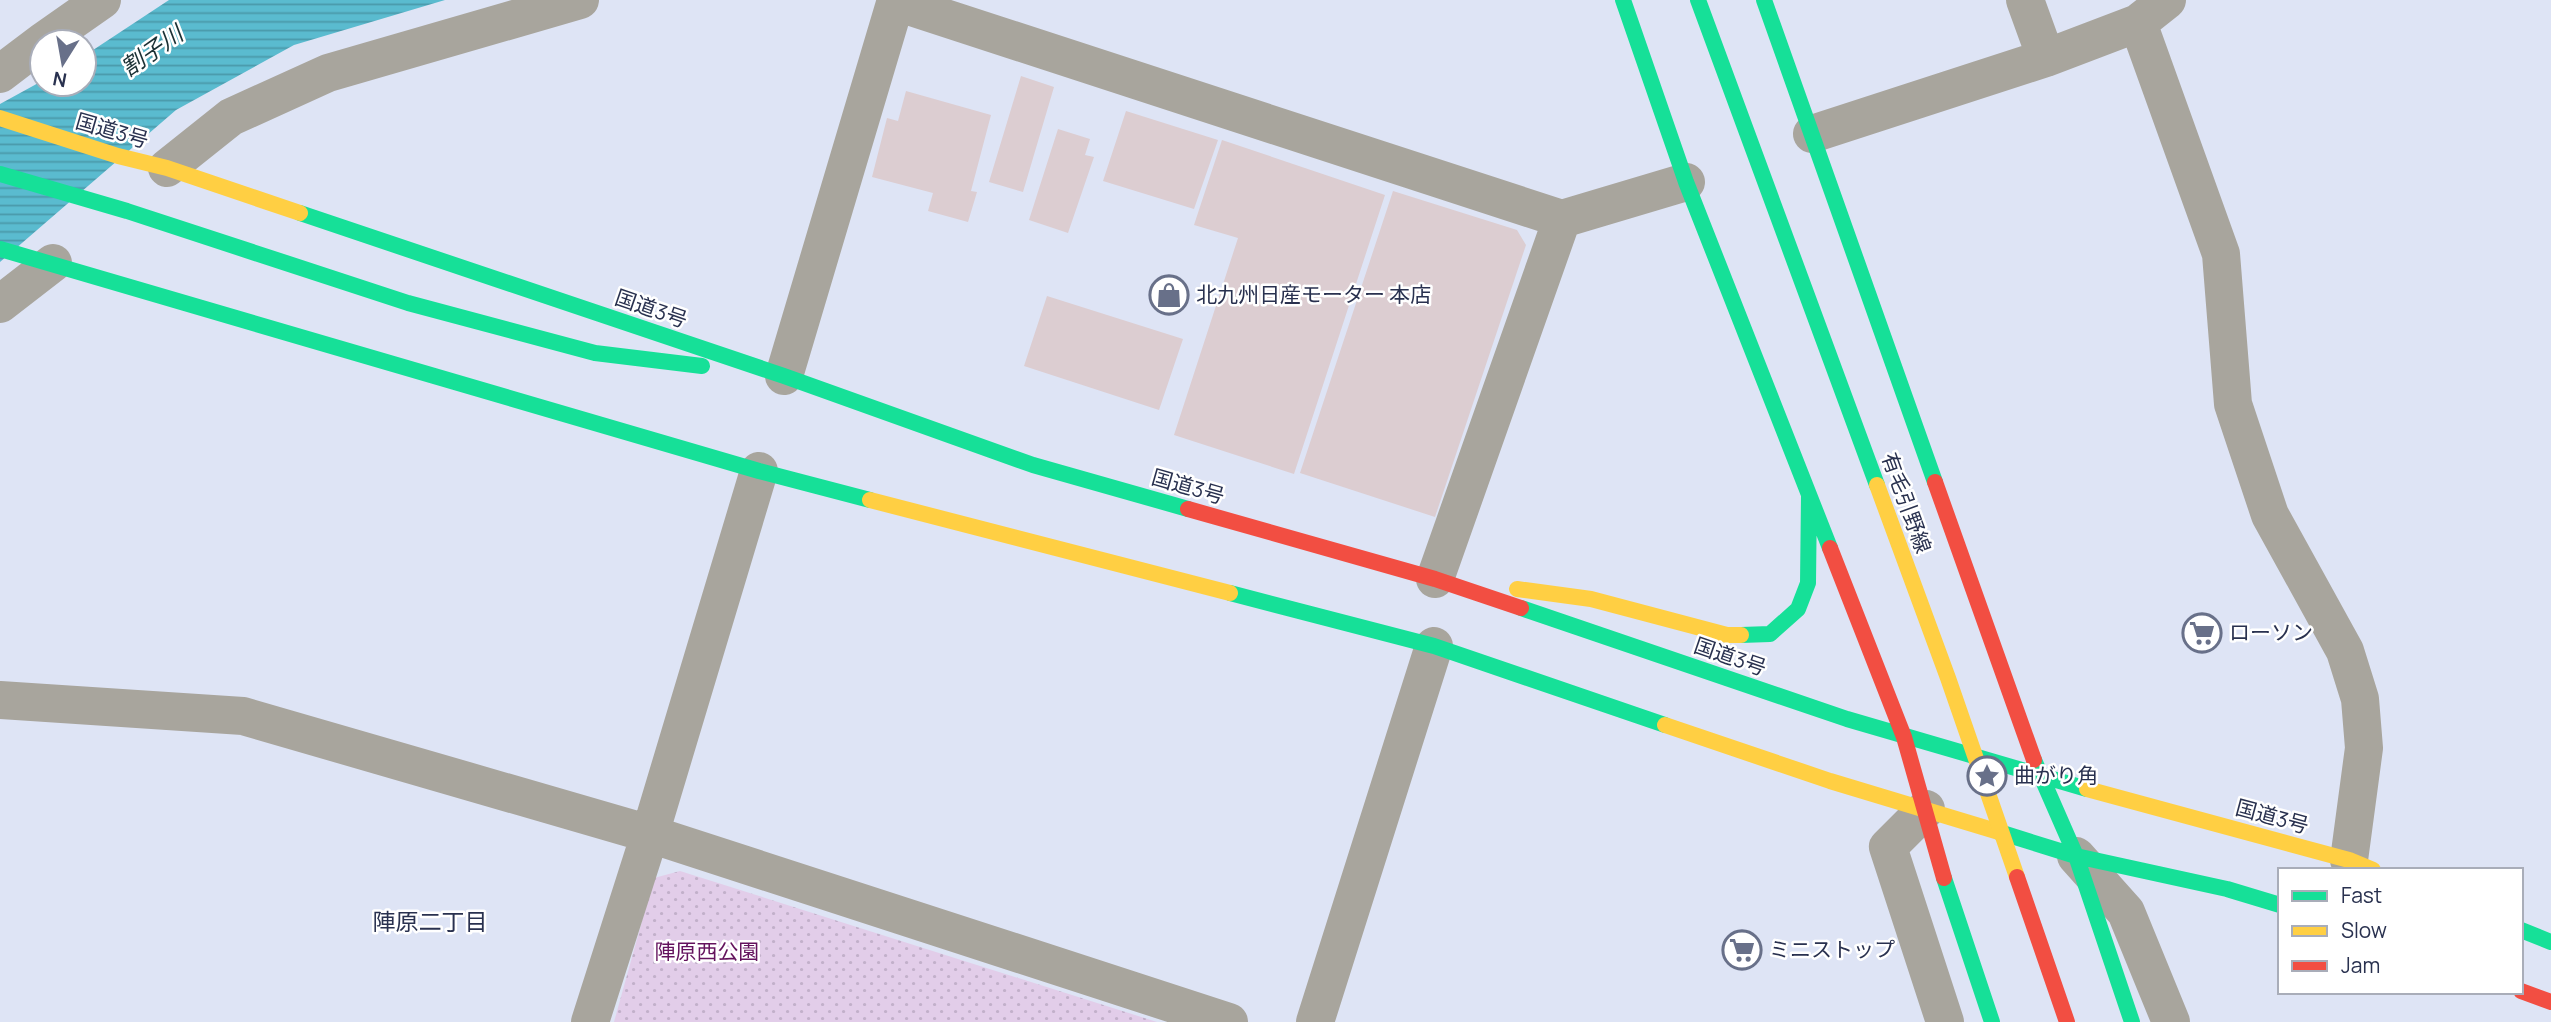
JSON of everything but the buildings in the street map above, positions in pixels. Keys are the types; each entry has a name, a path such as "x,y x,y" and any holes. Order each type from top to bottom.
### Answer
{"main road":[{"path":"1623,0 1686,182 1904,737 1951,902 1993,1022"},
{"name":"有毛引野線","path":"1698,0 1948,678 2067,1022"},
{"path":"1764,0 2040,777 2076,856 2132,1022"},
{"name":"国道3号","path":"0,118 118,156 167,167 784,376 1033,465 1436,579 1904,737 2361,865"},
{"path":"0,174 127,211 408,303 595,353 784,376"},
{"path":"0,249 759,471 1434,646 1830,781 2076,856 2227,889 2278,904"},
{"path":"1436,579 1591,599 1727,635 1770,634 1798,609 1808,583 1809,496"},
{"path":"2523,931 2551,942"},
{"path":"2523,992 2551,1002"}],"street":[{"path":"62,28 102,0"},
{"path":"167,167 231,117 328,73 580,0"},
{"path":"2025,0 2046,58"},
{"path":"784,376 896,1 1562,219 1686,182"},
{"path":"1812,134 2046,58 2152,11 2221,254 2233,404 2270,515 2345,651 2360,699 2364,748 2361,865"},
{"path":"0,75 28,53"},
{"path":"1436,579 1562,219"},
{"path":"0,304 36,258"},
{"path":"590,1022 650,834 759,471"},
{"path":"1315,1022 1434,646"},
{"path":"0,700 243,716 650,834 1229,1022"},
{"path":"1926,809 1888,847 1945,1022"},
{"path":"2076,856 2126,912 2171,1022"}],"green space":[{"name":"陣原西公園","path":"680,871 1157,1022 614,1022 654,878"}],"water":[{"name":"割子川","path":"169,0 445,0 294,45 176,110 0,262 0,104 28,89 28,98 98,98 98,47"}],"traffic: fast":[{"path":"1623,0 1686,182 1830,548"},
{"path":"1698,0 1877,485"},
{"path":"1764,0 1935,482"},
{"path":"0,174 127,211 408,303 595,353 702,366"},
{"path":"300,213 784,376 1033,465 1188,509"},
{"path":"0,249 759,471 870,500"},
{"path":"1741,635 1770,634 1798,609 1808,583 1809,496"},
{"path":"1230,593 1434,646 1665,725"},
{"path":"1521,608 1847,719 2087,789"},
{"path":"2034,760 2076,856 2132,1022"},
{"path":"1999,832 2076,856 2227,889 2278,904"},
{"path":"1944,878 1992,1022"},
{"path":"2523,931 2551,942"}],"traffic: slow":[{"path":"0,118 118,156 167,168 300,213"},
{"path":"1877,485 2017,877"},
{"path":"870,500 1230,593"},
{"path":"1517,589 1591,599 1727,635 1741,635"},
{"path":"1665,725 1830,781 1999,832"},
{"path":"2087,789 2349,860 2368,868"}],"traffic: jam":[{"path":"1935,482 2034,760"},
{"path":"1188,509 1435,579 1521,608"},
{"path":"1830,548 1904,737 1944,878"},
{"path":"2017,877 2067,1022"},
{"path":"2523,992 2551,1002"}],"place":[{"name":"北九州日産モーター 本店","path":"1169,295"},
{"name":"ローソン","path":"2202,633"},
{"name":"曲がり角","path":"1987,776"},
{"name":"ミニストップ","path":"1742,950"}],"district":[{"name":"陣原二丁目","path":"430,922"}]}
